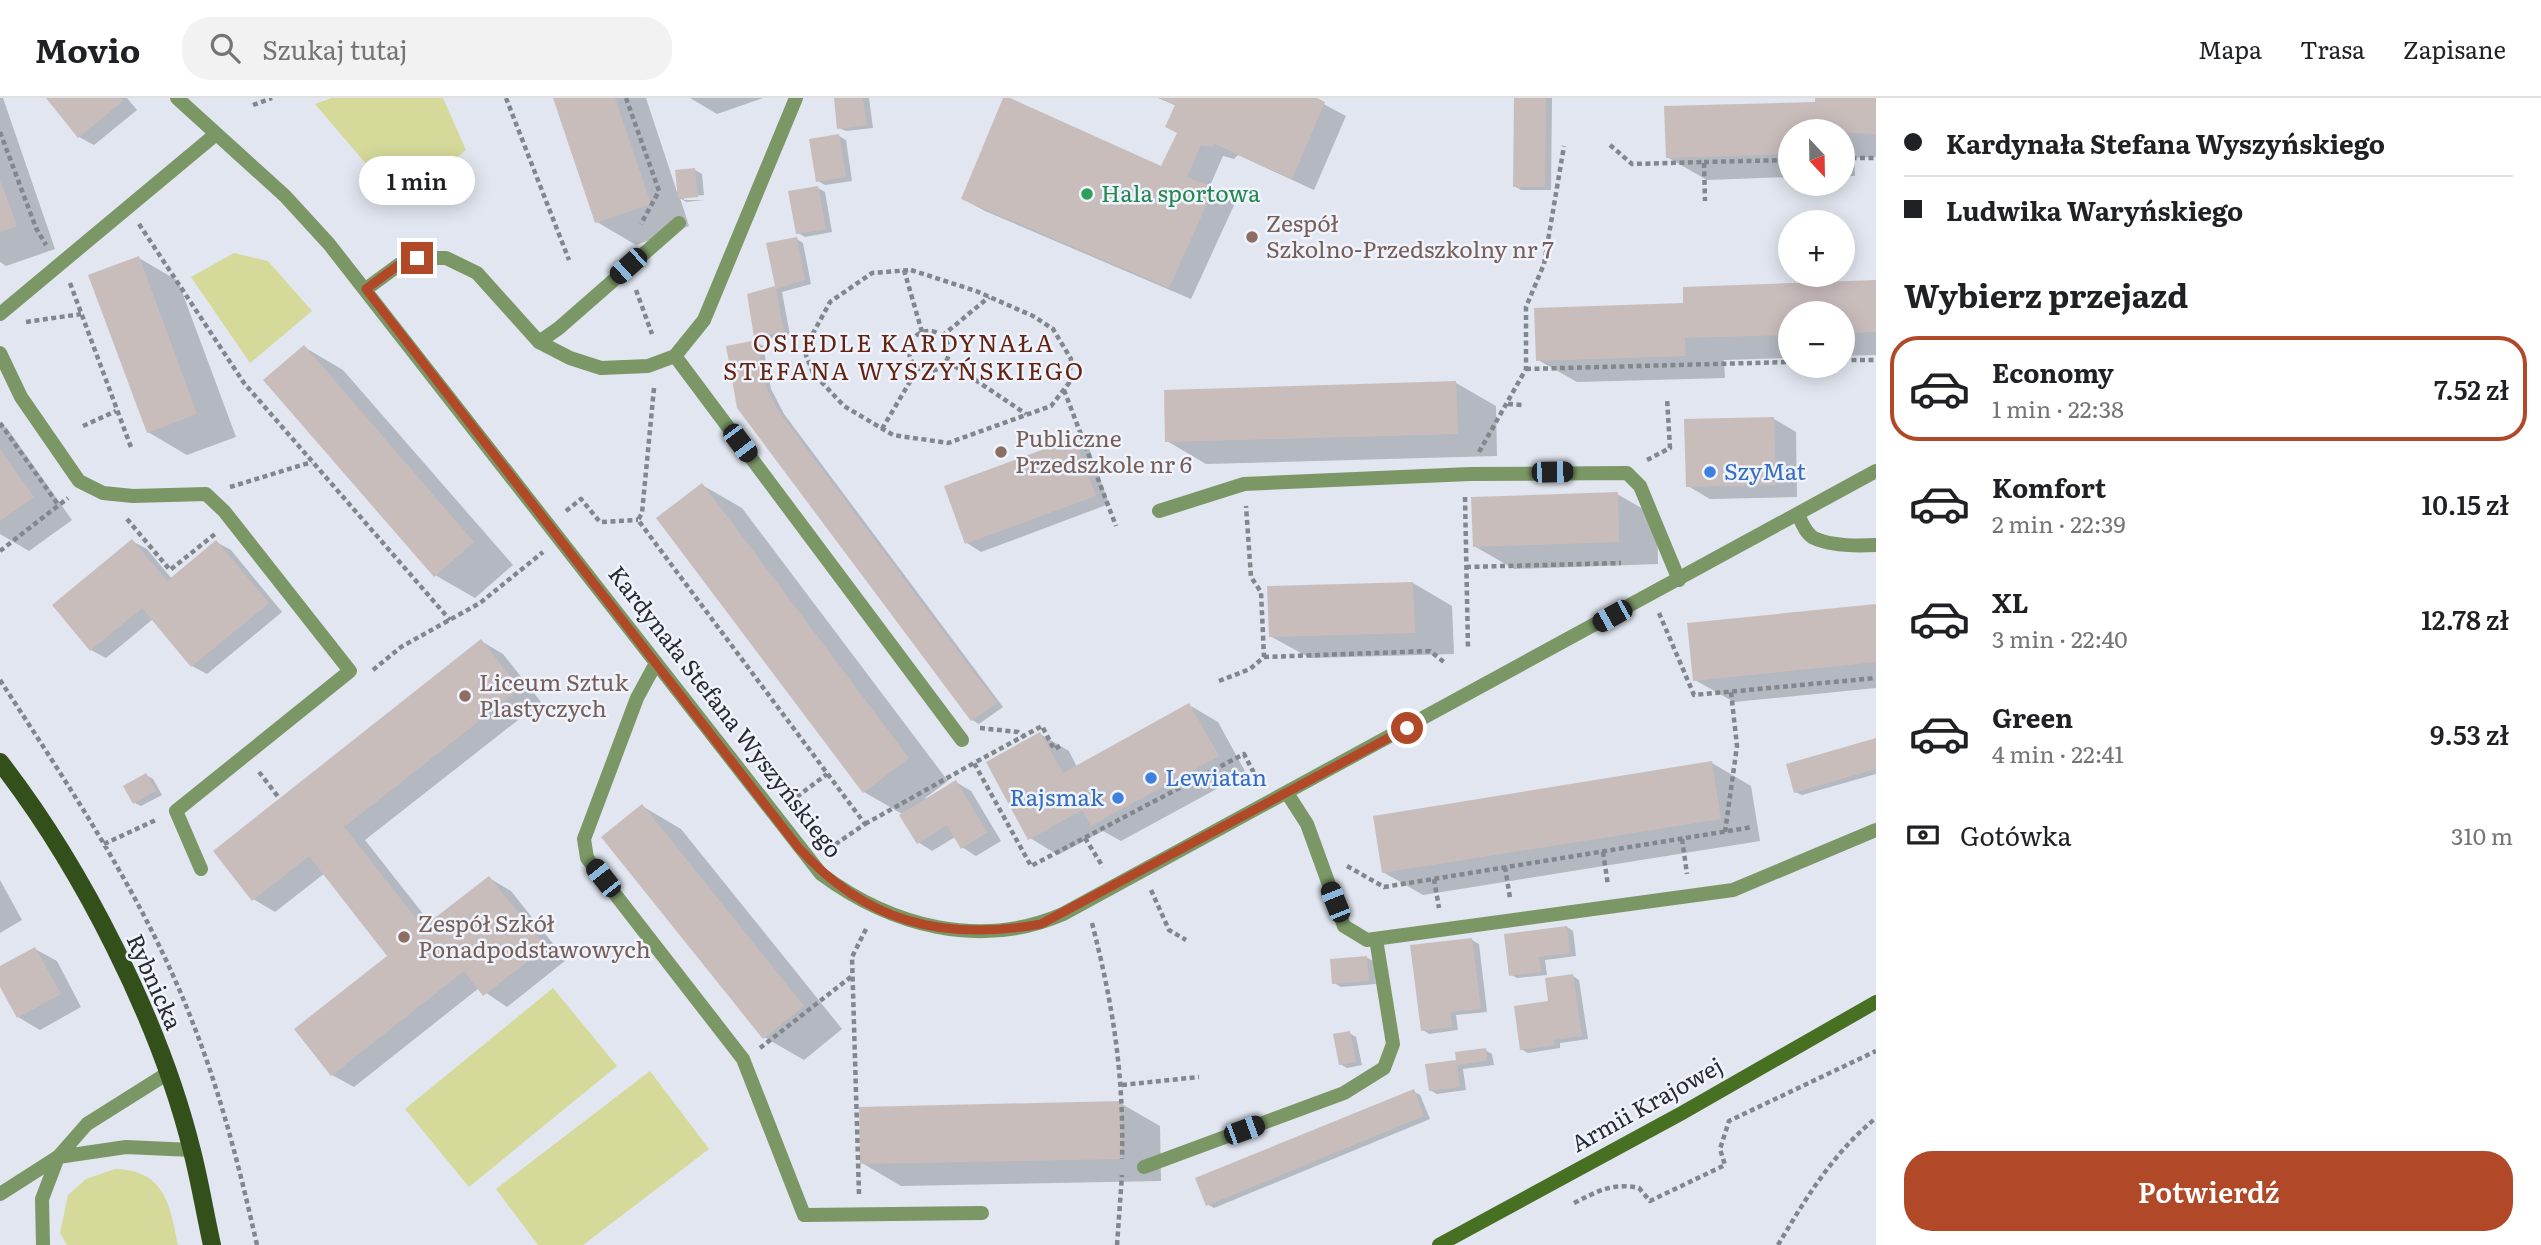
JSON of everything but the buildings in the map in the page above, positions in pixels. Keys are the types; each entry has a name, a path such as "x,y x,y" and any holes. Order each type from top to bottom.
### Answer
{"main road":[{"name":"Rybnicka","path":"0,762 44,824 96,913 141,1007 168,1073 192,1150 212,1245"},
{"name":"Armii Krajowej","path":"1439,1245 1876,1002"}],"street":[{"name":"Kardynała Stefana Wyszyńskiego","path":"177,98 285,196 366,289 821,874 850,895 888,915 926,926 968,931 1006,930 1041,924 1287,793 1876,471"},
{"path":"366,289 400,264 417,258 446,258 477,272 539,342 570,358 601,368 648,366 675,356 704,320 796,98"},
{"path":"0,314 216,134"},
{"path":"539,342 559,328 678,223"},
{"path":"0,353 21,397 79,481 103,494 206,494 224,510 350,671 176,811 201,869"},
{"path":"675,356 962,740"},
{"path":"1159,511 1244,484 1470,474 1627,473 1640,485 1679,580"},
{"path":"1798,515 1806,532 1815,538 1855,546 1876,545"},
{"path":"656,663 637,698 584,839 587,858 743,1059 804,1215 982,1213"},
{"path":"1287,793 1307,824 1344,926 1367,940 1733,890 1876,830"},
{"path":"1144,1167 1344,1093 1384,1068 1393,1044 1376,939"},
{"path":"0,1194 58,1157 87,1124 168,1073"},
{"path":"58,1157 126,1147 192,1150"},
{"path":"43,1245 42,1199 58,1157"}],"path":[{"path":"253,105 272,98"},
{"path":"506,98 569,260"},
{"path":"626,98 659,191 641,226"},
{"path":"0,132 36,228 47,246"},
{"path":"1610,145 1632,164 1778,160"},
{"path":"1478,453 1526,369 1526,307 1544,264 1564,146"},
{"path":"1855,158 1876,158"},
{"path":"1704,162 1705,201"},
{"path":"135,217 244,383 450,620"},
{"path":"904,270 922,332"},
{"path":"904,270 911,270 989,297 1033,316 1053,329 1071,359 1069,383 1051,406 948,443 893,435 844,406 813,373 804,350 830,302 872,272 904,270"},
{"path":"72,289 132,450"},
{"path":"942,336 989,297"},
{"path":"26,322 81,314"},
{"path":"646,319 652,334"},
{"path":"933,331 942,336 949,347 947,361 937,370 918,368 908,352 912,340 922,332 933,331"},
{"path":"1855,360 1876,360"},
{"path":"947,361 1026,415"},
{"path":"1526,369 1778,362"},
{"path":"882,429 918,368"},
{"path":"1064,389 1116,526"},
{"path":"1646,461 1670,448 1667,398"},
{"path":"1507,404 1522,405"},
{"path":"638,520 642,513 652,410"},
{"path":"83,426 116,411"},
{"path":"0,423 59,506"},
{"path":"206,494 313,462"},
{"path":"0,551 59,506 79,481"},
{"path":"1465,490 1468,648"},
{"path":"561,515 581,499 600,522 638,520"},
{"path":"120,510 170,570 221,529"},
{"path":"638,520 865,824"},
{"path":"1248,536 1251,577 1261,592 1264,657"},
{"path":"369,673 401,647 480,603 544,552"},
{"path":"1466,567 1621,563"},
{"path":"1659,613 1695,695 1876,678"},
{"path":"1219,681 1250,669 1264,657 1430,651 1444,662"},
{"path":"0,680 104,844 158,943 194,1024 224,1113 257,1245"},
{"path":"1726,832 1737,746 1731,692"},
{"path":"951,724 1018,732 1023,736"},
{"path":"826,850 865,824 1042,726 1054,749 1060,746"},
{"path":"974,762 1031,866 1244,754 1254,773"},
{"path":"246,755 279,797"},
{"path":"789,802 827,774"},
{"path":"104,844 176,811"},
{"path":"1338,861 1384,887 1753,827"},
{"path":"1085,838 1106,870"},
{"path":"1682,839 1691,896"},
{"path":"1603,852 1611,907"},
{"path":"1505,867 1514,920"},
{"path":"1434,879 1442,930"},
{"path":"1151,890 1169,930 1186,940"},
{"path":"1091,922 1115,1020 1122,1085 1122,1192 1117,1245"},
{"path":"859,1186 852,957 867,926"},
{"path":"754,1053 853,975"},
{"path":"1574,1203 1608,1186 1618,1185 1639,1188 1650,1202 1725,1166 1720,1149 1729,1121 1876,1051"},
{"path":"1122,1085 1199,1077"},
{"path":"1778,1245 1820,1176 1860,1131 1876,1118"}],"green space":[{"path":"332,98 443,98 466,150 401,205 315,104"},
{"path":"234,253 268,261 312,311 250,363 191,277"},
{"path":"553,988 617,1066 469,1187 405,1109"},
{"path":"650,1071 709,1149 583,1245 538,1245 496,1189"},
{"path":"115,1169 132,1171 155,1183 168,1204 178,1245 67,1245 60,1233 68,1195 86,1179"}],"place":[{"name":"Hala sportowa","path":"1087,194"},
{"name":"Zespół Szkolno-Przedszkolny nr 7","path":"1252,237"},
{"name":"Publiczne Przedszkole nr 6","path":"1001,452"},
{"name":"SzyMat","path":"1710,472"},
{"name":"Liceum Sztuk Plastyczych","path":"465,696"},
{"name":"Lewiatan","path":"1151,778"},
{"name":"Rajsmak","path":"1118,798"},
{"name":"Zespół Szkół Ponadpodstawowych","path":"404,937"}],"district":[{"name":"OSIEDLE KARDYNAŁA STEFANA WYSZYŃSKIEGO","path":"904,358"}],"route":[{"path":"417,258 400,264 366,289 798,847 821,874 850,895 888,915 926,926 968,931 1006,930 1041,924 1104,893 1407,728"}]}
